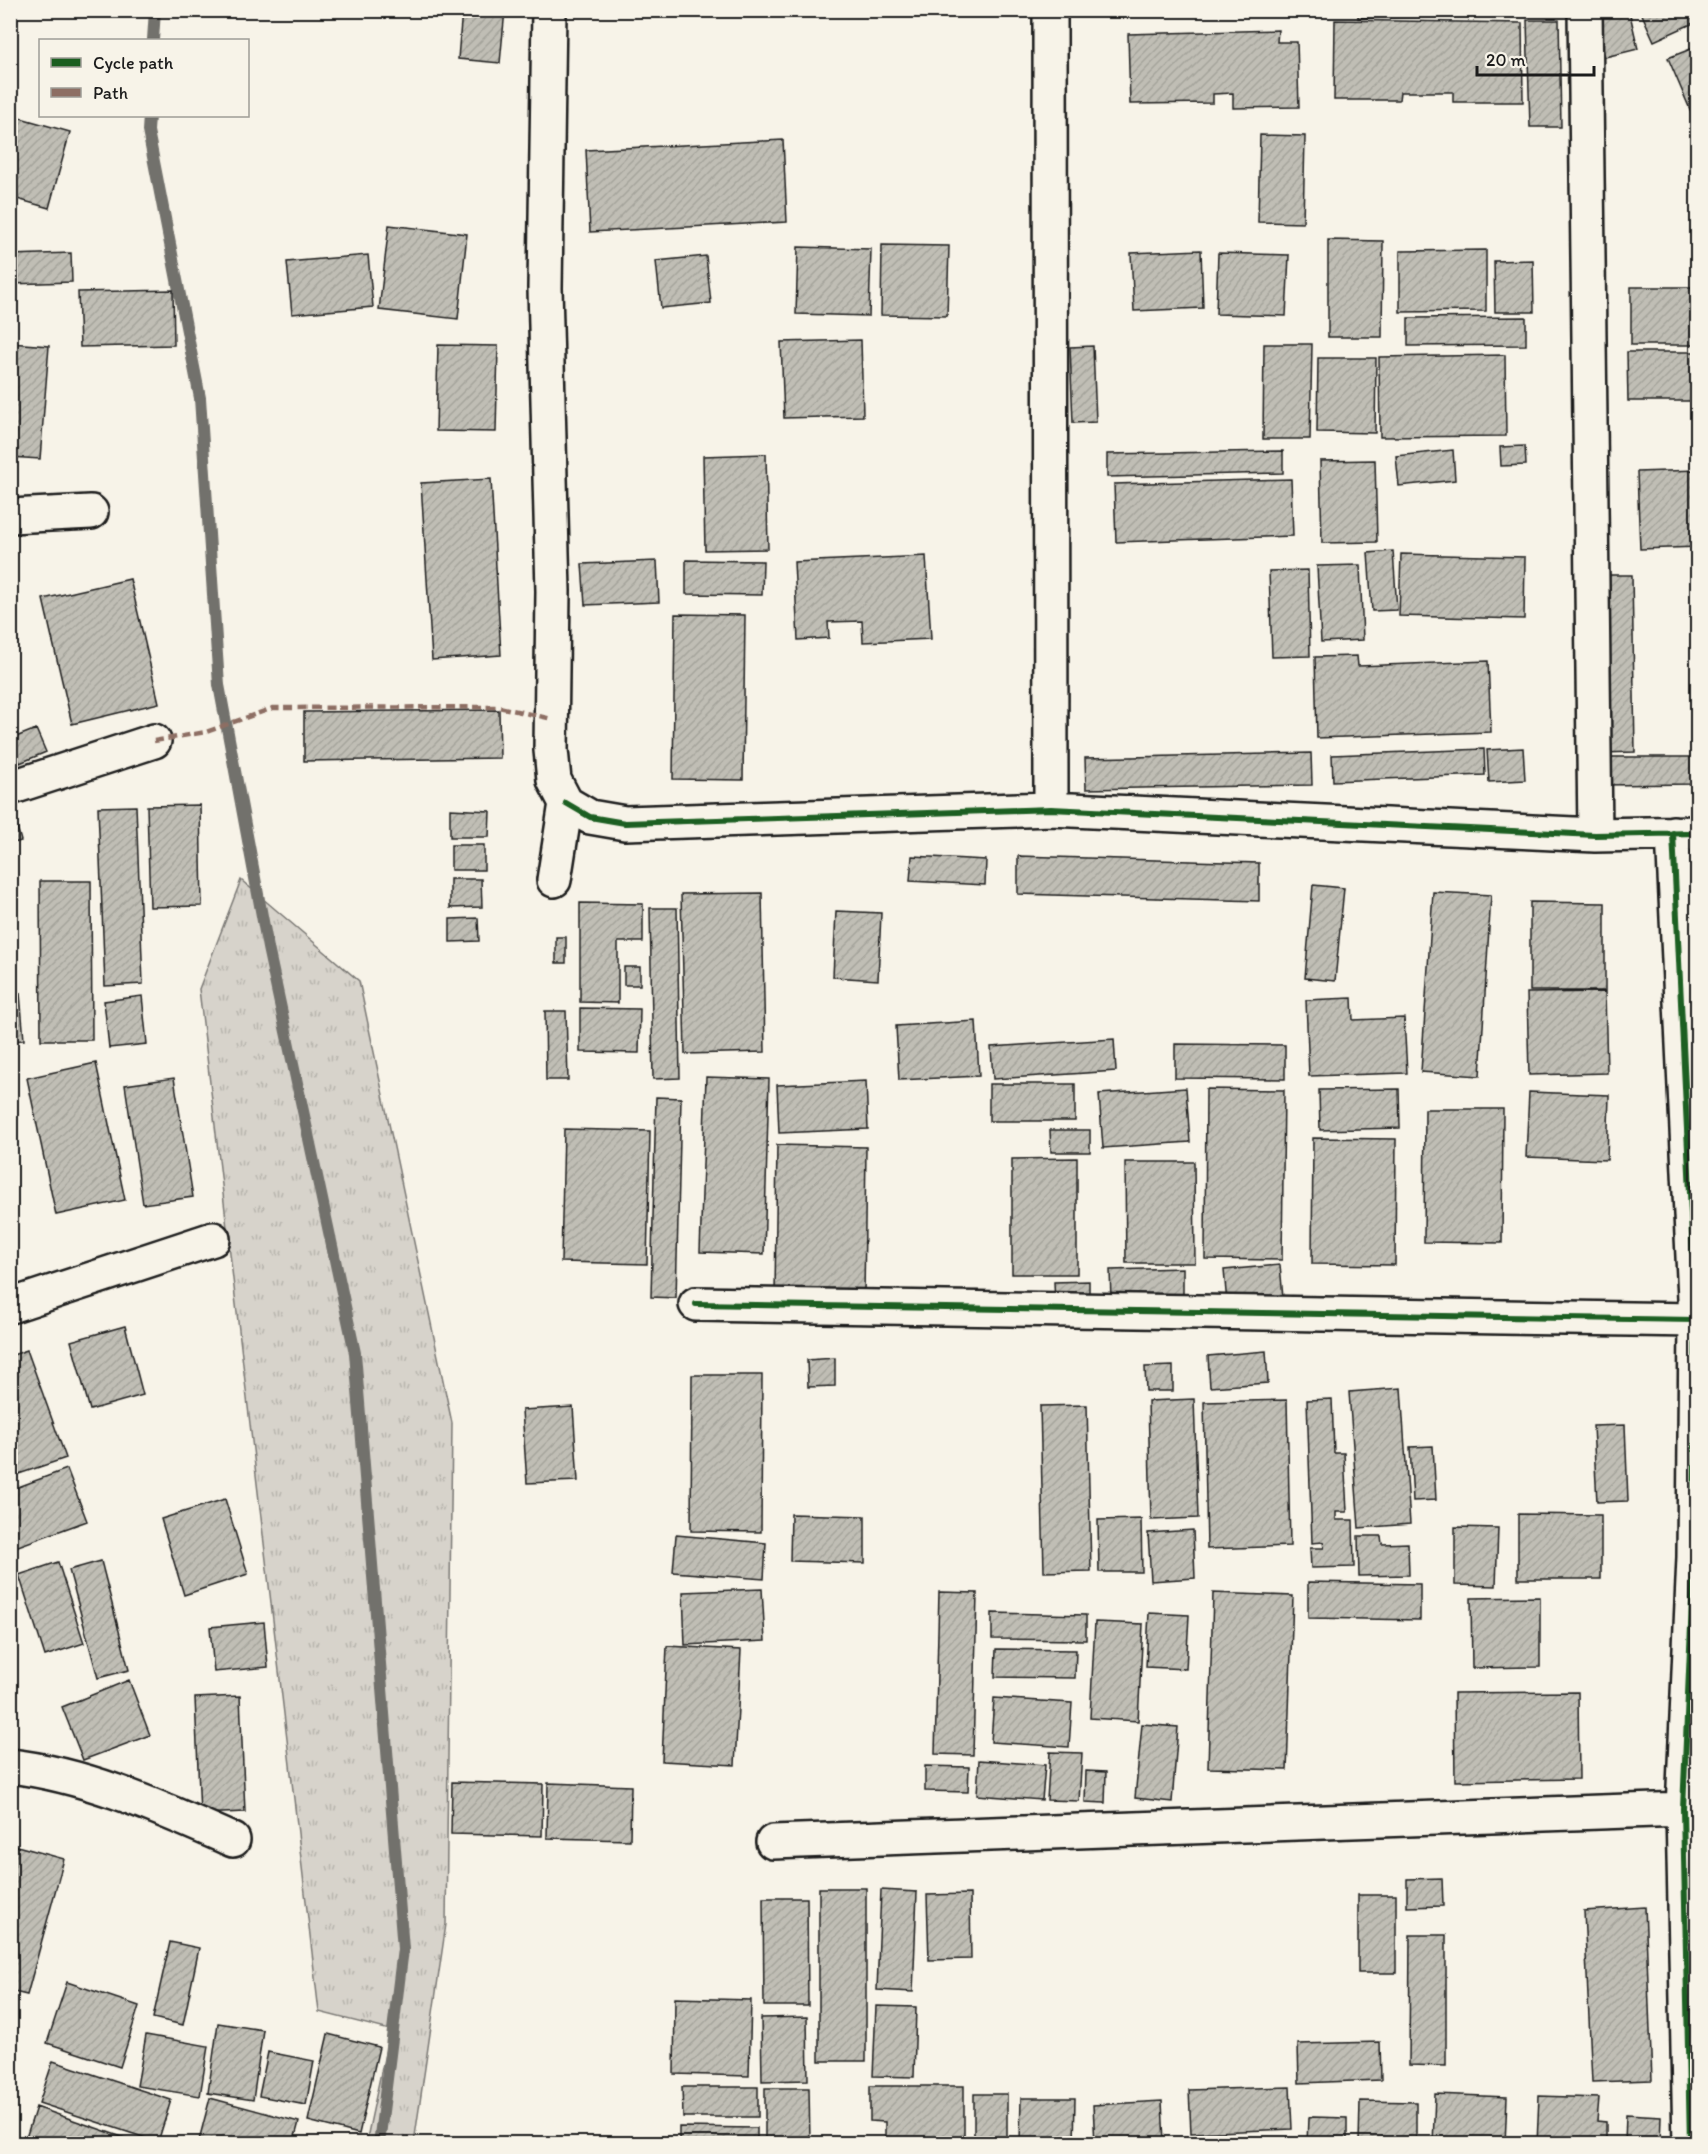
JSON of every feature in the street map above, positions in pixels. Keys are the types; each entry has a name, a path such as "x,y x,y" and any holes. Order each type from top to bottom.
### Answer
{"street":[{"path":"549,10 545,288 553,591 551,750 554,780 566,803 590,817 625,823 1051,809 1595,835 1685,833 1696,1320 1694,1557 1683,1809 1690,2144"},
{"path":"1050,10 1051,809"},
{"path":"1585,10 1595,835"},
{"path":"10,516 92,512"},
{"path":"10,788 154,741"},
{"path":"554,880 566,803"},
{"path":"10,1306 213,1239"},
{"path":"696,1304 1696,1320"},
{"path":"10,1766 36,1769 134,1797 233,1840"},
{"path":"773,1842 1683,1809"}],"green space":[{"path":"241,880 359,981 452,1423 446,1924 414,2143 366,2143 390,2030 319,2012 199,989"}],"building":[{"path":"462,10 505,10 500,63 458,59"},
{"path":"1278,10 1345,10 1345,12 1278,12"},
{"path":"1358,10 1527,10 1527,15 1358,18"},
{"path":"1594,10 1629,10 1638,49 1605,57"},
{"path":"1640,10 1698,10 1698,21 1654,41"},
{"path":"1335,20 1522,23 1523,102 1453,102 1453,92 1400,92 1399,100 1334,100"},
{"path":"1527,20 1559,20 1561,127 1530,127"},
{"path":"1278,30 1277,42 1297,42 1299,107 1233,108 1233,93 1213,94 1213,103 1130,104 1128,34"},
{"path":"1698,46 1698,112 1692,114 1668,58"},
{"path":"10,115 70,132 49,208 10,197"},
{"path":"1260,135 1305,136 1303,223 1258,222"},
{"path":"783,140 787,222 590,232 586,150"},
{"path":"389,225 467,234 458,319 379,310"},
{"path":"1328,240 1383,241 1382,337 1328,337"},
{"path":"882,245 949,246 947,316 881,315"},
{"path":"798,247 871,249 869,316 796,314"},
{"path":"1201,250 1203,308 1134,311 1131,253"},
{"path":"1486,250 1486,311 1400,312 1400,251"},
{"path":"71,253 72,282 10,284 10,255"},
{"path":"1218,253 1289,255 1286,316 1216,314"},
{"path":"368,255 373,307 292,314 287,262"},
{"path":"706,256 711,303 661,308 656,261"},
{"path":"1533,260 1534,312 1495,312 1494,261"},
{"path":"1631,287 1698,287 1698,345 1631,345"},
{"path":"173,290 174,345 80,347 78,292"},
{"path":"1526,317 1526,345 1408,346 1408,318"},
{"path":"861,340 863,416 784,418 781,342"},
{"path":"10,343 49,346 40,459 10,457"},
{"path":"1264,344 1312,344 1310,439 1263,439"},
{"path":"438,345 498,346 496,432 436,431"},
{"path":"1093,346 1096,422 1073,423 1070,347"},
{"path":"1627,352 1698,352 1698,401 1628,401"},
{"path":"1505,355 1506,436 1380,437 1379,357"},
{"path":"1318,358 1376,358 1375,433 1317,432"},
{"path":"1525,446 1526,465 1501,466 1500,447"},
{"path":"1453,450 1455,480 1399,486 1396,456"},
{"path":"1283,451 1283,473 1107,477 1107,454"},
{"path":"766,454 768,549 705,550 703,456"},
{"path":"1375,460 1377,542 1322,543 1320,461"},
{"path":"1698,470 1698,547 1640,549 1637,472"},
{"path":"491,479 501,655 432,660 421,483"},
{"path":"1291,479 1293,536 1116,542 1114,484"},
{"path":"1393,551 1397,610 1372,611 1368,553"},
{"path":"1401,554 1525,557 1524,619 1399,616"},
{"path":"926,556 931,639 863,642 862,621 828,622 829,638 798,640 794,562"},
{"path":"686,560 763,561 762,595 686,594"},
{"path":"657,561 659,602 585,605 582,564"},
{"path":"1360,565 1363,640 1321,642 1317,566"},
{"path":"1308,570 1310,656 1272,657 1269,571"},
{"path":"1600,575 1632,575 1635,752 1602,753"},
{"path":"130,579 159,703 72,724 43,599"},
{"path":"675,614 745,615 743,780 673,779"},
{"path":"1357,656 1358,666 1488,661 1491,732 1317,738 1315,657"},
{"path":"499,710 500,758 304,761 304,712"},
{"path":"36,729 46,752 20,763 11,739"},
{"path":"1523,748 1525,780 1489,782 1487,750"},
{"path":"1484,749 1485,775 1333,781 1332,755"},
{"path":"1311,753 1312,785 1086,789 1085,758"},
{"path":"1599,757 1698,757 1698,784 1599,785"},
{"path":"200,805 202,906 150,907 147,806"},
{"path":"136,806 143,984 105,986 98,807"},
{"path":"450,809 490,811 489,837 450,837"},
{"path":"14,816 21,841 10,844 10,818"},
{"path":"451,845 484,845 484,870 451,870"},
{"path":"912,856 986,860 985,885 910,881"},
{"path":"1018,856 1259,863 1259,901 1018,894"},
{"path":"450,879 481,879 482,907 450,908"},
{"path":"40,881 91,881 92,1040 41,1040"},
{"path":"1313,885 1344,888 1335,981 1305,978"},
{"path":"1433,892 1491,895 1480,1076 1421,1072"},
{"path":"762,893 765,1052 685,1054 681,894"},
{"path":"1530,902 1605,903 1605,991 1530,991"},
{"path":"580,903 643,904 643,942 618,942 618,1003 580,1002"},
{"path":"650,908 677,908 680,1078 653,1079"},
{"path":"836,911 881,913 878,980 833,977"},
{"path":"478,918 479,941 450,942 450,919"},
{"path":"556,937 566,937 566,963 556,963"},
{"path":"624,967 640,967 640,985 624,985"},
{"path":"1605,992 1607,1073 1529,1075 1527,993"},
{"path":"20,993 24,1040 10,1041 10,994"},
{"path":"142,996 147,1044 109,1048 104,1001"},
{"path":"1352,998 1353,1020 1404,1018 1407,1073 1309,1076 1306,1000"},
{"path":"580,1008 640,1009 639,1053 580,1052"},
{"path":"545,1011 566,1011 568,1080 546,1080"},
{"path":"976,1021 979,1076 899,1080 896,1026"},
{"path":"1114,1039 1116,1071 993,1079 991,1047"},
{"path":"1175,1044 1285,1045 1285,1079 1175,1078"},
{"path":"96,1063 125,1200 56,1215 27,1078"},
{"path":"706,1077 769,1079 764,1254 700,1252"},
{"path":"174,1078 193,1197 143,1204 125,1085"},
{"path":"866,1081 868,1129 779,1133 777,1085"},
{"path":"989,1084 1075,1084 1075,1121 989,1121"},
{"path":"1186,1088 1190,1142 1103,1148 1099,1094"},
{"path":"1206,1089 1284,1090 1282,1260 1205,1259"},
{"path":"1399,1089 1400,1128 1320,1130 1319,1090"},
{"path":"1529,1092 1609,1095 1607,1160 1526,1157"},
{"path":"656,1097 681,1098 676,1298 651,1297"},
{"path":"1425,1109 1503,1109 1502,1243 1424,1242"},
{"path":"564,1129 650,1131 647,1264 561,1262"},
{"path":"1050,1130 1090,1130 1090,1152 1051,1152"},
{"path":"1313,1138 1396,1139 1395,1265 1312,1264"},
{"path":"777,1145 866,1147 864,1296 775,1294"},
{"path":"1077,1158 1077,1274 1012,1274 1012,1159"},
{"path":"1125,1162 1194,1162 1195,1263 1126,1263"},
{"path":"1280,1265 1283,1298 1227,1303 1224,1270"},
{"path":"1183,1268 1183,1297 1111,1299 1110,1270"},
{"path":"1089,1281 1089,1303 1055,1304 1054,1282"},
{"path":"125,1326 143,1395 90,1410 71,1341"},
{"path":"27,1350 66,1458 10,1477 10,1356"},
{"path":"1266,1351 1268,1383 1210,1387 1208,1356"},
{"path":"835,1358 835,1386 808,1387 807,1360"},
{"path":"1173,1366 1173,1391 1146,1391 1145,1367"},
{"path":"692,1375 762,1375 761,1532 691,1531"},
{"path":"1401,1388 1410,1524 1359,1528 1349,1392"},
{"path":"1194,1399 1198,1518 1151,1520 1148,1401"},
{"path":"1332,1399 1334,1453 1344,1453 1347,1512 1336,1512 1336,1520 1353,1520 1354,1567 1311,1568 1310,1548 1324,1548 1323,1542 1312,1543 1307,1400"},
{"path":"1287,1400 1290,1546 1207,1549 1204,1402"},
{"path":"1087,1405 1091,1571 1044,1572 1040,1406"},
{"path":"573,1407 578,1481 527,1483 522,1410"},
{"path":"1625,1425 1628,1501 1597,1502 1593,1426"},
{"path":"1433,1446 1436,1500 1413,1501 1410,1447"},
{"path":"67,1469 87,1521 10,1549 10,1490"},
{"path":"225,1499 248,1574 184,1595 161,1519"},
{"path":"791,1514 865,1516 865,1563 790,1561"},
{"path":"1518,1514 1601,1515 1601,1579 1518,1579"},
{"path":"1141,1519 1142,1572 1099,1572 1098,1520"},
{"path":"1455,1527 1498,1528 1496,1586 1455,1585"},
{"path":"1193,1530 1195,1578 1151,1581 1148,1533"},
{"path":"676,1535 766,1543 764,1579 673,1572"},
{"path":"1358,1536 1381,1536 1382,1544 1408,1543 1409,1575 1359,1576"},
{"path":"101,1561 129,1670 98,1678 69,1570"},
{"path":"58,1562 84,1643 45,1656 19,1575"},
{"path":"1308,1582 1420,1584 1420,1620 1308,1618"},
{"path":"762,1589 765,1641 685,1645 683,1592"},
{"path":"939,1592 977,1593 973,1755 935,1754"},
{"path":"1213,1593 1293,1596 1287,1770 1208,1768"},
{"path":"1540,1597 1540,1667 1472,1668 1471,1598"},
{"path":"992,1613 1086,1615 1086,1640 992,1639"},
{"path":"1149,1613 1189,1615 1186,1669 1146,1667"},
{"path":"264,1622 268,1667 214,1672 210,1627"},
{"path":"1095,1622 1143,1624 1138,1721 1090,1718"},
{"path":"667,1646 741,1650 735,1765 662,1761"},
{"path":"996,1649 1076,1650 1075,1678 995,1677"},
{"path":"129,1680 150,1735 83,1760 62,1707"},
{"path":"1578,1692 1579,1779 1455,1781 1454,1693"},
{"path":"240,1696 245,1812 200,1814 195,1698"},
{"path":"994,1698 1072,1703 1069,1747 991,1742"},
{"path":"1142,1724 1178,1727 1172,1802 1135,1798"},
{"path":"1050,1752 1082,1753 1079,1801 1047,1800"},
{"path":"979,1760 1045,1765 1042,1800 977,1795"},
{"path":"925,1766 969,1767 968,1792 925,1791"},
{"path":"1086,1771 1106,1772 1105,1803 1085,1802"},
{"path":"452,1782 543,1784 542,1836 451,1834"},
{"path":"548,1783 631,1786 630,1840 547,1838"},
{"path":"10,1844 64,1859 27,1995 10,1991"},
{"path":"1442,1878 1443,1906 1407,1907 1407,1879"},
{"path":"819,1888 866,1888 866,2061 819,2061"},
{"path":"881,1890 917,1892 913,1992 877,1990"},
{"path":"970,1894 971,1959 929,1960 927,1895"},
{"path":"1358,1895 1396,1895 1396,1973 1358,1973"},
{"path":"763,1898 807,1898 808,2006 764,2006"},
{"path":"1645,1907 1652,2080 1592,2082 1584,1911"},
{"path":"1410,1935 1446,1935 1446,2066 1409,2065"},
{"path":"170,1942 199,1948 183,2025 153,2018"},
{"path":"67,1982 139,2006 120,2067 47,2043"},
{"path":"675,1998 751,2000 749,2076 674,2074"},
{"path":"876,2006 916,2007 914,2077 873,2076"},
{"path":"807,2017 808,2080 762,2081 761,2018"},
{"path":"218,2023 263,2030 253,2100 208,2093"},
{"path":"328,2034 379,2047 359,2134 308,2121"},
{"path":"146,2035 208,2046 200,2096 137,2086"},
{"path":"1380,2042 1381,2080 1299,2083 1298,2044"},
{"path":"268,2052 314,2061 306,2105 259,2096"},
{"path":"53,2061 171,2100 158,2142 39,2103"},
{"path":"870,2086 964,2086 964,2144 885,2144 885,2122 870,2121"},
{"path":"682,2087 758,2087 758,2117 683,2117"},
{"path":"1290,2087 1292,2129 1191,2133 1189,2090"},
{"path":"765,2088 809,2088 810,2144 765,2144"},
{"path":"974,2094 1007,2094 1007,2144 974,2144"},
{"path":"1435,2094 1507,2097 1505,2144 1433,2144"},
{"path":"1539,2096 1599,2098 1597,2121 1606,2122 1606,2144 1537,2144"},
{"path":"210,2098 299,2122 293,2144 198,2144"},
{"path":"1021,2098 1075,2098 1074,2144 1020,2144"},
{"path":"1162,2101 1164,2144 1095,2144 1093,2105"},
{"path":"1360,2101 1416,2102 1416,2144 1359,2144"},
{"path":"36,2107 142,2144 24,2144"},
{"path":"1626,2114 1661,2116 1660,2144 1625,2144"},
{"path":"1308,2118 1347,2118 1347,2144 1307,2144"},
{"path":"679,2127 757,2128 757,2144 679,2144"},
{"path":"581,2140 640,2140 640,2144 581,2144"}],"waterway":[{"path":"153,39 155,10"},
{"path":"149,117 148,131 200,398 219,685 268,948 355,1353 403,1949 379,2144"}],"marked path":[{"path":"154,741 206,732 273,708 499,707 552,719"}],"cycle path":[{"path":"566,803 590,817 625,823 1051,809 1595,835 1698,833"},
{"path":"1673,833 1696,1320 1694,1557 1683,1809 1690,2144"},
{"path":"696,1304 1696,1320"}]}
